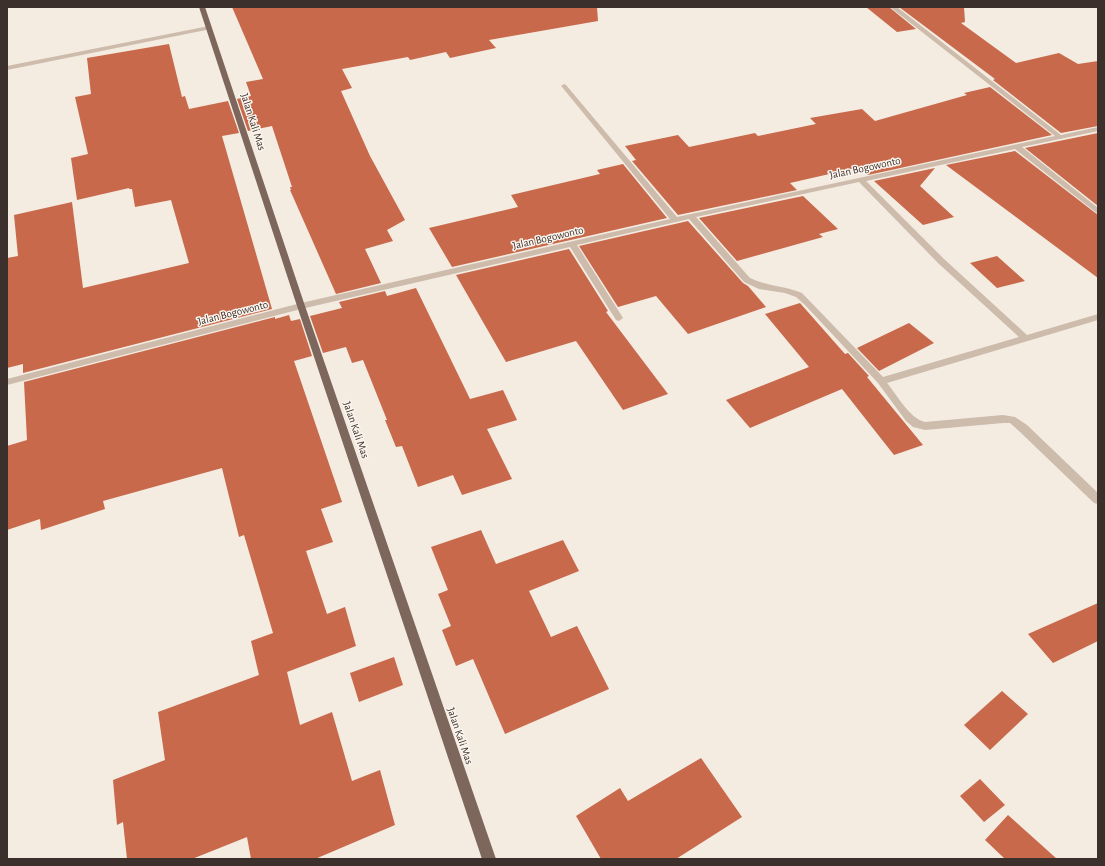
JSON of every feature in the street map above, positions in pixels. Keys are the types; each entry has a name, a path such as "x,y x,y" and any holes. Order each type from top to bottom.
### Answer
{"main road":[{"name":"Jalan Kali Mas","path":"202,7 301,306 490,859"}],"street":[{"path":"895,8 1060,137"},
{"path":"7,68 209,28"},
{"path":"564,86 608,141 675,220"},
{"name":"Jalan Bogowonto","path":"7,382 301,306 691,216 1098,129"},
{"path":"1016,146 1098,212"},
{"path":"861,180 941,261 1025,338"},
{"path":"691,216 747,280 759,286 787,290 798,295 881,381 909,418 916,424 925,426 1003,419 1012,420 1023,428 1098,500"},
{"path":"572,244 620,318"},
{"path":"881,381 1098,317"}],"building":[{"path":"232,7 597,7 598,21 489,40 496,48 450,58 446,52 410,60 408,57 342,69 352,88 341,91 370,156 405,220 387,230 393,241 365,249 381,283 336,294 290,190 290,187 292,187 272,126 248,131 237,99 251,96 246,82 263,79"},
{"path":"866,7 889,7 916,29 897,32"},
{"path":"899,7 964,7 965,22 961,23 1016,63 1059,53 1078,64 1098,61 1098,126 1061,133 993,80 995,79"},
{"path":"169,44 182,97 185,96 189,109 228,101 239,133 222,136 272,309 23,373 23,364 7,368 7,258 18,256 14,215 72,202 83,288 189,263 171,200 135,207 132,189 129,188 77,200 71,158 88,154 75,97 91,94 87,58"},
{"path":"990,87 1052,135 868,175 860,167 790,183 797,190 678,215 632,161 636,160 625,146 678,135 689,147 755,133 758,136 816,124 810,118 862,109 875,121 967,95 964,93"},
{"path":"1098,133 1098,206 1025,148"},
{"path":"1015,151 1098,215 1098,278 946,165"},
{"path":"623,164 667,218 452,267 429,228 518,207 511,195 600,174 597,170"},
{"path":"935,168 920,186 954,217 923,225 874,181"},
{"path":"803,196 838,229 819,234 823,237 737,261 699,218"},
{"path":"688,221 766,307 688,334 656,296 618,307 579,246"},
{"path":"569,249 608,311 606,312 668,394 623,410 576,341 506,362 456,275"},
{"path":"997,256 1025,281 997,288 970,263"},
{"path":"416,288 470,399 503,390 517,420 487,429 512,479 462,495 453,475 418,487 402,446 396,447 363,360 352,363 346,347 323,353 310,316 342,308 339,302 385,291 387,296"},
{"path":"800,303 845,354 848,353 869,376 867,377 923,445 894,455 842,389 750,428 726,400 809,367 765,314"},
{"path":"289,315 291,321 300,319 312,356 294,361 342,502 321,509 333,542 306,551 327,614 345,607 356,646 287,672 300,725 332,712 352,781 380,770 395,825 315,859 251,859 247,837 192,859 127,859 123,822 117,825 113,780 165,760 158,712 259,675 251,641 273,633 244,535 239,537 222,468 103,501 105,509 41,530 40,519 7,530 7,446 27,440 24,382 275,317 275,319"},
{"path":"909,323 934,343 879,371 857,348"},
{"path":"481,530 496,564 563,540 579,571 529,591 551,637 577,626 609,689 505,734 473,659 456,666 442,630 451,626 438,594 448,590 431,547"},
{"path":"1098,603 1098,641 1053,663 1028,634"},
{"path":"394,657 403,685 359,702 350,673"},
{"path":"1002,691 1028,714 990,750 964,725"},
{"path":"701,758 742,817 676,859 601,859 576,816 620,788 628,801"},
{"path":"980,779 1005,805 984,822 960,796"},
{"path":"1008,815 1057,859 1005,859 985,840"}]}
